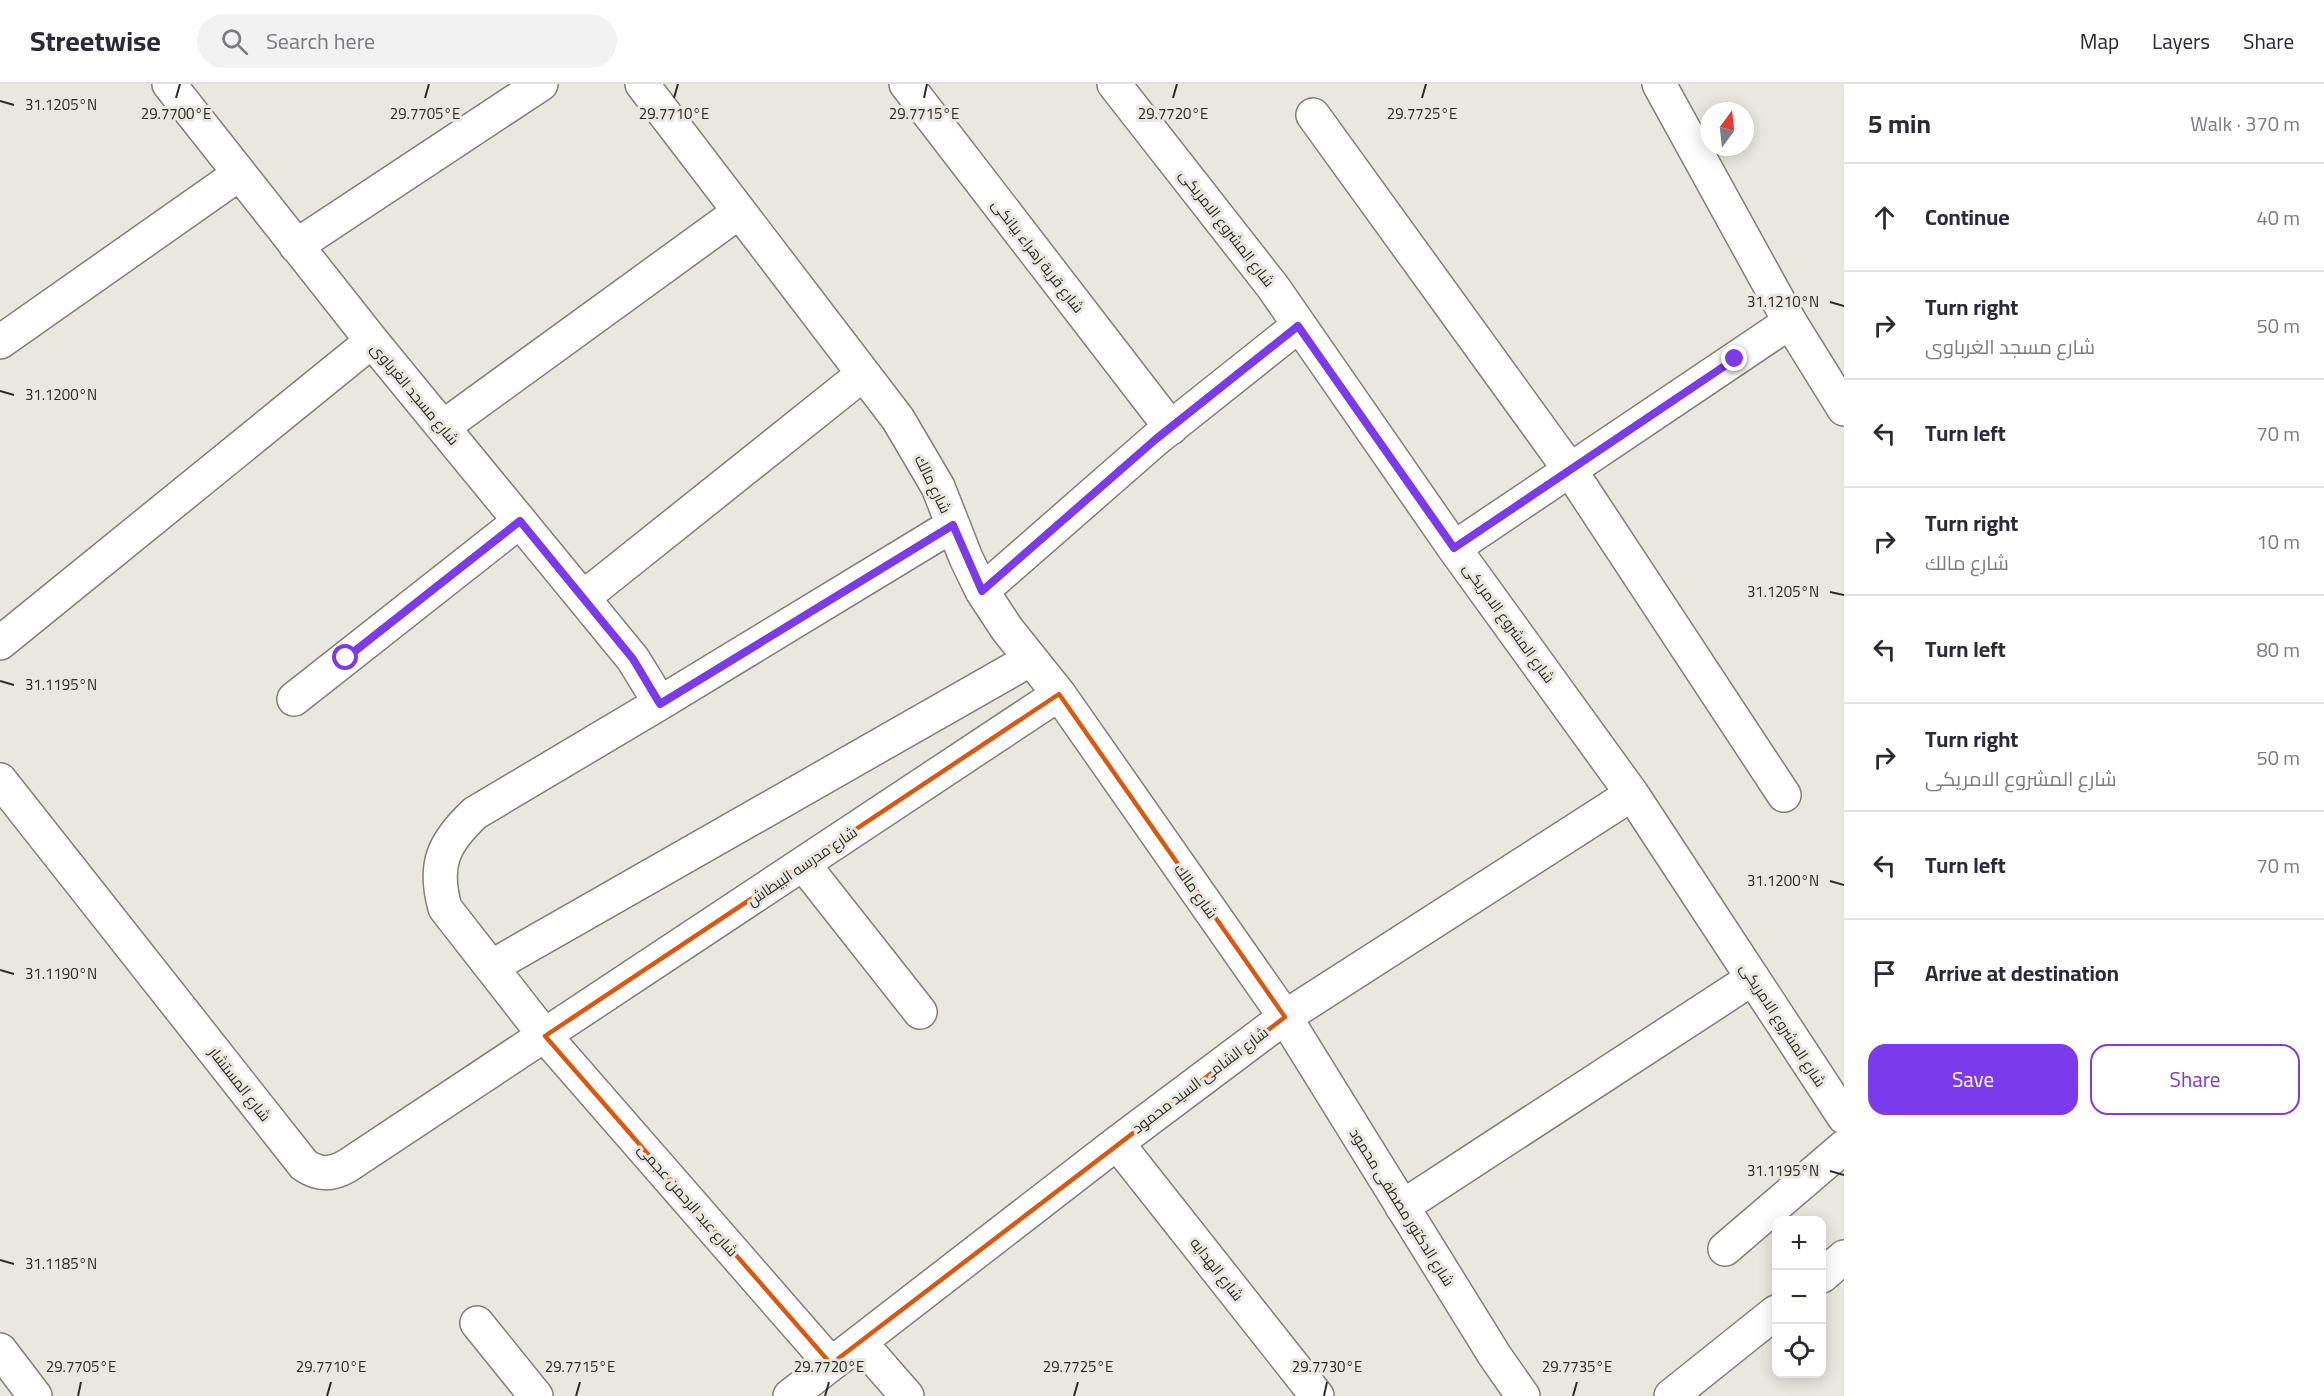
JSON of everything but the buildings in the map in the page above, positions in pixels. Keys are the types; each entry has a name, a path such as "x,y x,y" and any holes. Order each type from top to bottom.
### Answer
{"street":[{"name":"شارع مسجد الغرباوى","path":"169,84 372,341 584,597 633,659 660,704"},
{"path":"296,246 541,84"},
{"name":"شارع مالك","path":"642,84 862,375 898,419 938,487 982,591 1007,629 1059,694 1285,1017"},
{"name":"شارع قرية زهراء بيانكى","path":"906,84 1171,428"},
{"name":"شارع المشروع الامريكى","path":"1114,84 1273,286 1298,326 1454,548 1632,794 1844,1117"},
{"path":"1659,84 1790,321 1844,410"},
{"path":"1313,116 1570,470 1784,795"},
{"path":"0,342 239,174"},
{"path":"443,428 739,212"},
{"path":"1454,548 1790,321"},
{"path":"982,591 1156,439 1298,326"},
{"path":"0,643 372,341"},
{"path":"584,597 862,375"},
{"path":"294,699 520,521"},
{"name":"شارع عبد الرحمن عجمى","path":"831,1364 545,1036 446,908 440,888 440,867 446,848 456,830 475,813 660,704 953,525"},
{"path":"491,967 1031,659"},
{"name":"شارع مدرسه البيطاش","path":"545,1036 1059,694"},
{"name":"شارع المستشار","path":"0,780 304,1165 314,1172 337,1172 545,1036"},
{"name":"شارع الشامى السيد محمود","path":"790,1396 1117,1143 1285,1017 1632,794"},
{"path":"804,865 920,1012"},
{"path":"1402,1207 1752,978"},
{"name":"شارع الدكتور مصطفى محمود","path":"1285,1017 1495,1356 1523,1396"},
{"name":"شارع الهدايه","path":"1117,1143 1317,1396"},
{"path":"1725,1249 1844,1147"},
{"path":"1826,1272 1844,1257"},
{"path":"1671,1396 1772,1315"},
{"path":"477,1323 536,1396"},
{"path":"860,1342 907,1396"},
{"path":"0,1350 35,1396"}],"highlighted area":[{"path":"1059,694 1285,1017 831,1364 545,1036"}],"route":[{"path":"346,658 520,521 633,659 660,704 953,525 982,591 1156,439 1298,326 1454,548 1735,359"}]}
